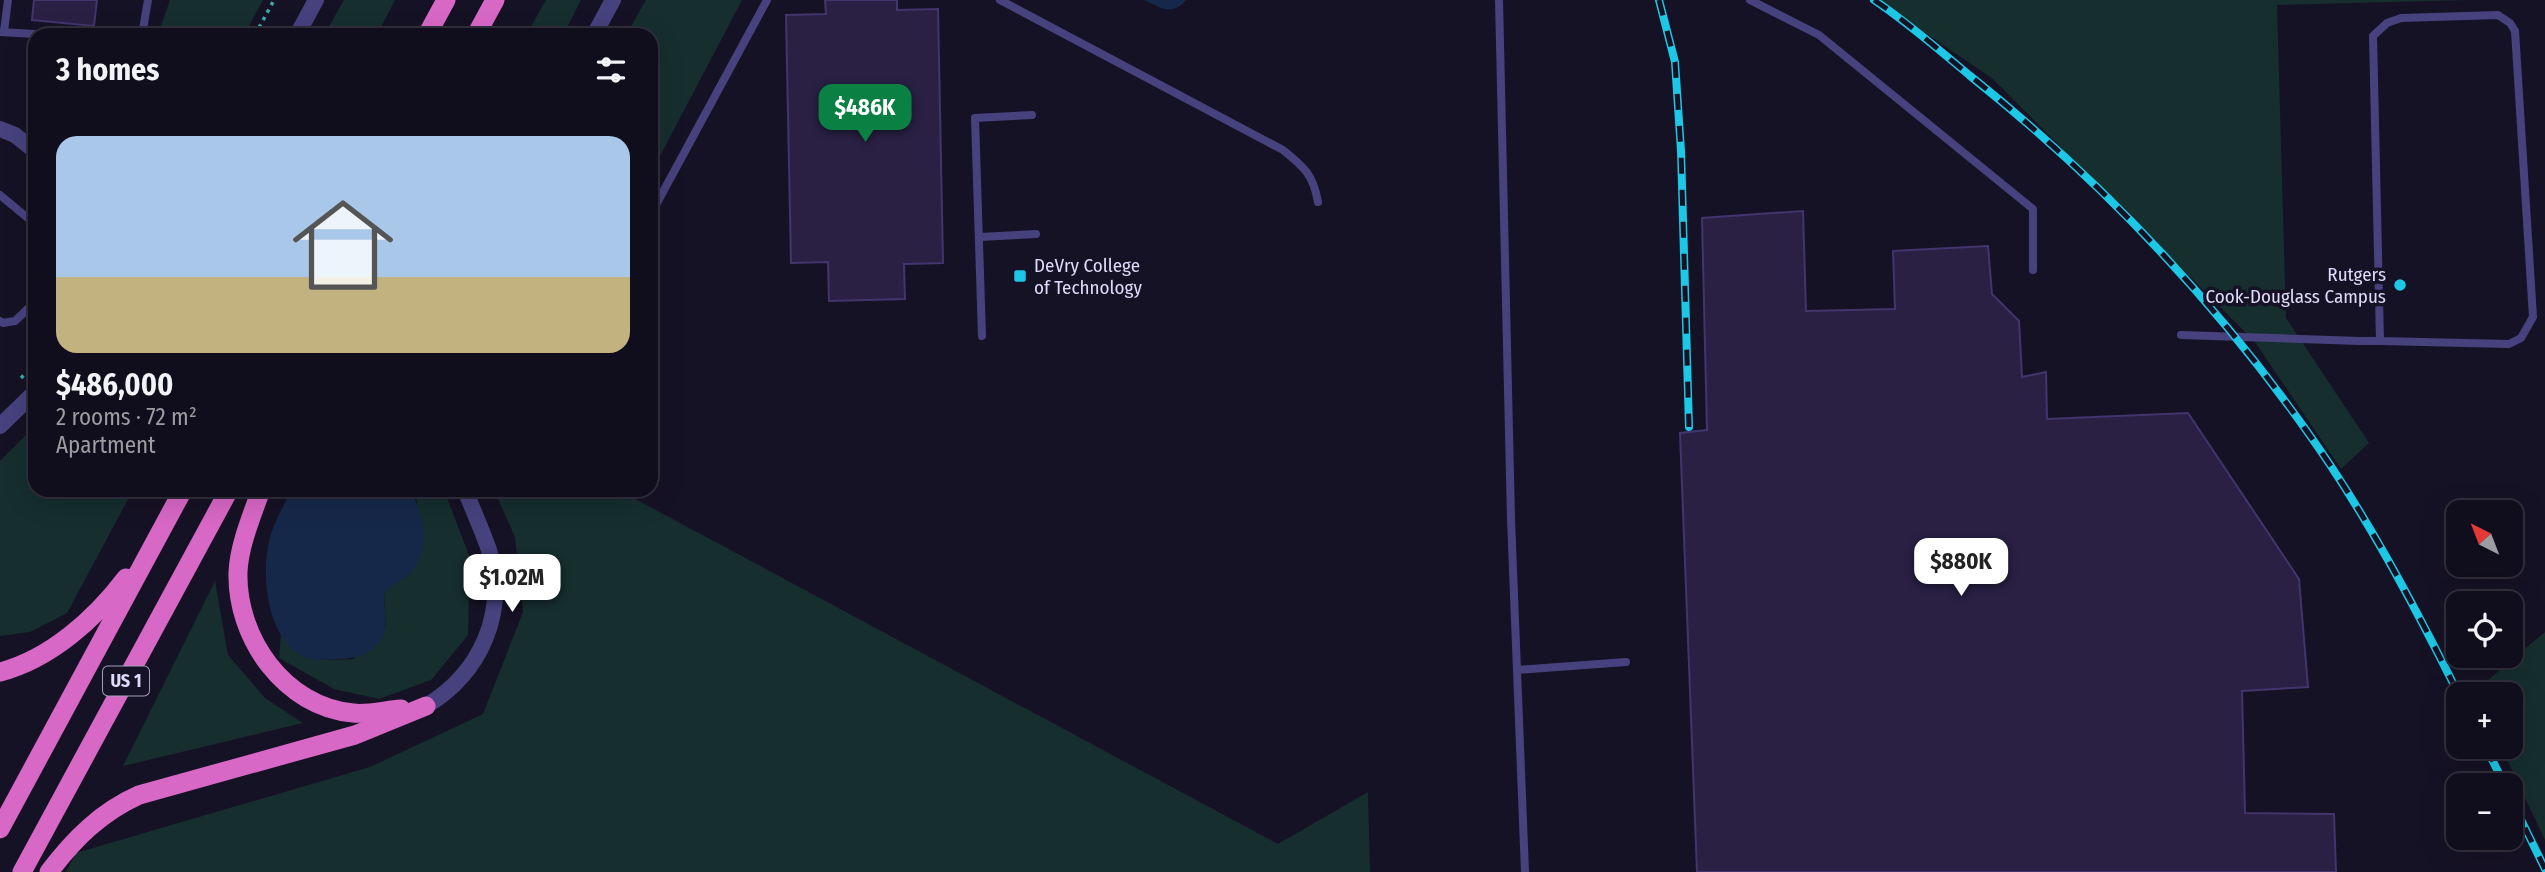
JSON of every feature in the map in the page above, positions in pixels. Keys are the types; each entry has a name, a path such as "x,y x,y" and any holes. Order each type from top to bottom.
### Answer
{"highway":[{"path":"432,28 446,0"},
{"path":"480,28 495,0"},
{"name":"US 1","path":"0,829 179,497"},
{"name":"US 1","path":"22,872 225,497"},
{"path":"259,497 238,571 245,621 268,664 289,687 326,707 355,713 426,706"},
{"path":"0,672 20,667 65,640 113,595 162,530"},
{"path":"49,872 70,845 93,823 108,811 139,795 355,734 426,706"}],"street":[{"path":"301,28 316,0"},
{"path":"598,28 613,0"},
{"path":"0,129 15,135 28,145"},
{"path":"0,426 28,399"},
{"path":"426,706 465,676 482,649 493,616 493,567 468,497"}],"lane":[{"path":"8,0 2,32 28,34"},
{"path":"143,28 148,0"},
{"path":"658,201 768,0"},
{"path":"1000,0 1283,150 1305,167 1315,183 1318,202"},
{"path":"1499,0 1525,872"},
{"path":"1750,0 1819,35 2033,209 2033,270"},
{"path":"2181,335 2380,341 2509,344 2521,338 2533,317 2515,31 2510,23 2498,15 2401,18 2387,23 2373,36 2380,341"},
{"path":"982,336 975,118 1032,115"},
{"path":"0,195 28,218"},
{"path":"979,237 1036,234"},
{"path":"0,321 15,321 28,309"},
{"path":"1517,670 1626,662"}],"path":[{"path":"258,28 274,0"}],"green space":[{"path":"170,0 263,0 248,28 160,28"},
{"path":"344,0 395,0 381,28 328,28"},
{"path":"546,0 581,0 567,28 530,28"},
{"path":"646,0 742,0 658,160 658,28 630,28"},
{"path":"1877,0 2467,0 2277,5 2286,318 2369,443 2341,469 2255,342 1993,79"},
{"path":"28,433 28,497 129,497 67,613 30,632 0,636 0,461"},
{"path":"414,497 447,497 470,558 468,635 431,680 379,699 334,689 279,658 281,633 296,651 304,656 320,660 353,659 386,627 384,593 392,583 406,576 417,501"},
{"path":"497,497 632,497 1278,844 1368,792 1370,872 66,872 76,853 370,767 483,714 523,612 515,537"},
{"path":"215,581 228,655 265,698 303,723 123,766"},
{"path":"2545,632 2545,840 2523,794 2523,773 2513,773 2507,759 2523,759 2523,682 2486,682 2502,668 2523,668 2523,651"}],"water":[{"path":"1144,0 1186,0 1175,8 1165,9"},
{"path":"288,497 415,499 423,530 419,560 411,573 384,593 384,635 377,645 362,655 329,660 306,658 290,646 280,633 268,601 266,565 271,534"}],"building":[{"path":"34,0 97,0 94,26 32,20"},
{"path":"825,0 897,0 897,10 938,9 943,263 904,264 905,299 829,301 828,262 791,263 786,15 826,14"},
{"path":"1803,211 1806,311 1895,309 1893,251 1988,246 1992,294 2019,321 2022,377 2046,372 2047,419 2188,413 2299,579 2308,687 2242,691 2245,813 2334,814 2336,872 1697,872 1680,433 1707,430 1702,218"}],"railway":[{"path":"1659,0 1675,62 1681,151 1689,427"},
{"path":"1874,0 1934,46 2062,155 2150,241 2231,332 2328,461 2406,593 2452,682"},
{"path":"2492,759 2499,773"},
{"path":"2523,824 2545,869"}],"place":[{"name":"DeVry College of Technology","path":"1020,276"},
{"name":"Rutgers Cook-Douglass Campus","path":"2400,285"}]}
